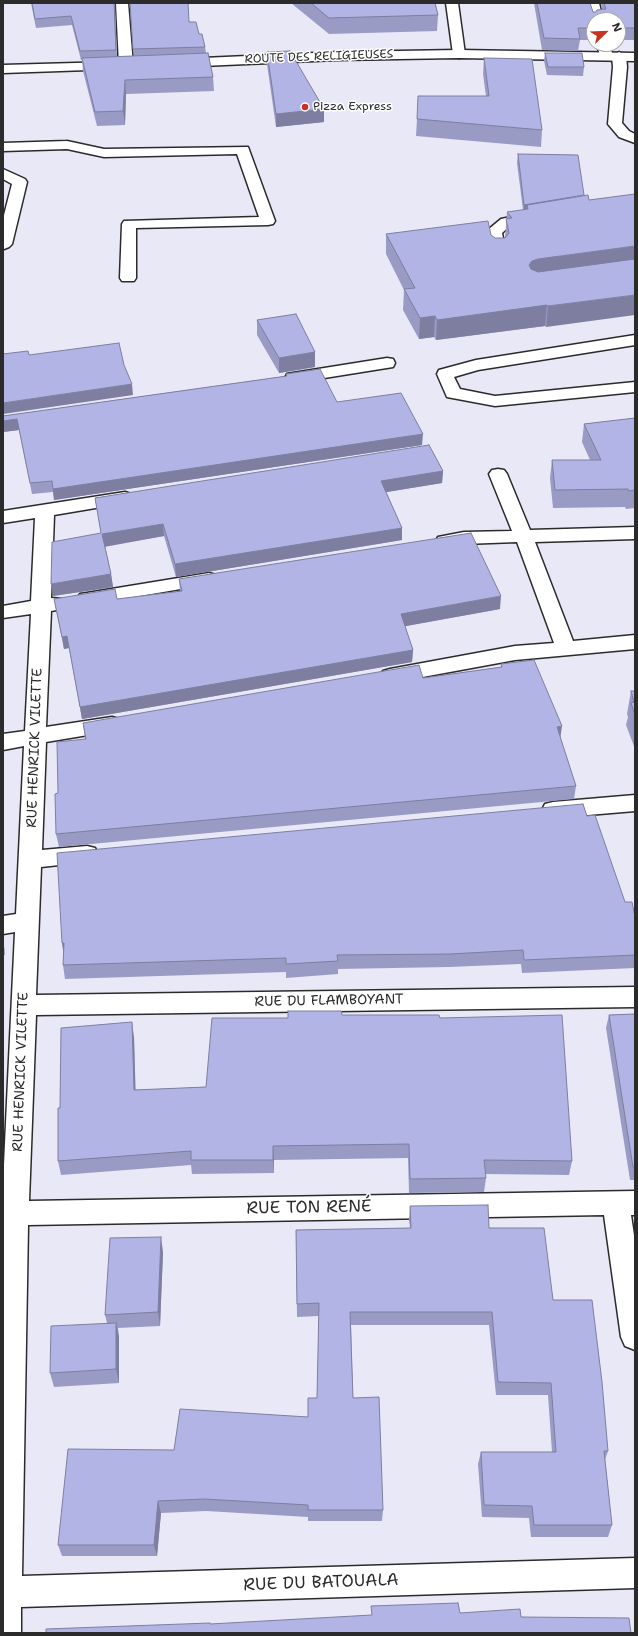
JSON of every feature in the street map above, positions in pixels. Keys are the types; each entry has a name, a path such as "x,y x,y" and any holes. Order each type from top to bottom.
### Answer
{"street":[{"path":"122,3 126,65"},
{"path":"452,3 459,54"},
{"path":"610,52 620,67 615,124 624,134 635,139"},
{"name":"ROUTE DES RELIGIEUSES","path":"166,63 337,56 610,52 635,57"},
{"path":"3,69 142,64"},
{"path":"3,147 67,146 104,153 243,150 268,221 129,224 128,278"},
{"path":"3,173 20,182 4,244"},
{"path":"498,254 494,232 506,222 552,213"},
{"path":"635,340 476,365 445,374 453,393 495,401 635,387"},
{"path":"277,380 387,364"},
{"path":"498,474 524,537 566,648"},
{"path":"3,517 139,496"},
{"name":"RUE HENRICK VILETTE","path":"5,1633 9,1213 24,1005 45,511"},
{"path":"425,545 464,538 635,533"},
{"path":"3,612 229,576"},
{"path":"374,678 515,653 635,642"},
{"path":"3,742 130,721"},
{"path":"531,812 635,803"},
{"path":"30,860 110,852"},
{"path":"3,925 28,921"},
{"name":"RUE DU FLAMBOYANT","path":"24,1005 635,997"},
{"path":"625,1204 635,1337"},
{"name":"RUE TON RENÉ","path":"9,1213 625,1204"},
{"name":"RUE DU BATOUALA","path":"5,1592 635,1573"}],"building":[{"path":"32,3 114,3 116,50 80,51 71,16 35,19"},
{"path":"130,3 188,3 189,22 196,22 199,34 202,34 205,47 133,49"},
{"path":"311,3 435,3 438,15 329,18"},
{"path":"537,3 590,3 593,12 586,12 586,28 578,28 580,39 544,38"},
{"path":"604,3 635,3 635,28 626,28 626,12 596,12 597,10 606,9"},
{"path":"290,51 324,109 276,114 267,52"},
{"path":"208,53 213,77 125,80 123,111 95,112 82,58"},
{"path":"545,53 582,53 584,67 548,67"},
{"path":"484,58 532,59 542,130 417,119 418,96 489,96"},
{"path":"518,154 578,155 584,195 524,205"},
{"path":"635,194 635,246 538,259 532,261 529,265 531,269 538,272 635,259 635,295 437,320 435,316 420,318 404,289 415,288 386,234 488,221 491,235 495,238 505,238 509,233 506,219 512,218 507,212 528,209 527,205 588,195 589,200"},
{"path":"296,314 315,352 279,358 257,320"},
{"path":"119,343 124,365 132,384 3,403 3,354 28,351 29,355"},
{"path":"320,369 337,402 401,393 423,434 53,489 52,481 30,483 17,419 3,421 3,416 287,376 286,374"},
{"path":"635,418 635,490 555,490 552,460 601,460 584,424"},
{"path":"429,445 443,471 381,481 402,528 175,564 163,524 102,534 111,574 51,584 52,542 101,533 95,498"},
{"path":"471,533 501,596 401,614 413,650 80,707 67,636 62,637 54,599 115,589 117,599 182,591 179,579"},
{"path":"534,660 562,726 557,727 576,786 56,834 55,794 58,793 57,742 86,739 83,723 419,665 423,678 502,667 501,664"},
{"path":"631,691 635,691 635,715 631,703 634,702"},
{"path":"583,804 587,816 595,815 625,902 632,902 635,917 635,955 524,960 523,950 450,954 337,955 338,961 286,964 286,958 63,965 64,943 62,943 57,853"},
{"path":"288,1011 341,1011 342,1015 439,1015 440,1018 562,1015 572,1161 484,1160 486,1178 410,1179 409,1144 273,1146 273,1160 191,1160 191,1151 58,1161 61,1028 132,1022 134,1090 206,1087 212,1018 288,1018"},
{"path":"635,1014 635,1167 633,1167 609,1015"},
{"path":"488,1205 489,1228 544,1228 553,1300 592,1300 602,1382 608,1451 604,1451 612,1525 534,1525 532,1506 484,1505 481,1452 556,1452 551,1383 498,1382 492,1312 350,1312 353,1398 379,1397 383,1510 308,1510 308,1505 204,1499 158,1501 154,1545 58,1545 68,1449 174,1450 180,1409 308,1417 308,1398 317,1398 319,1303 297,1304 296,1230 411,1228 410,1206"},
{"path":"161,1237 158,1312 105,1315 110,1238"},
{"path":"116,1323 116,1369 50,1373 51,1326"},
{"path":"458,1603 460,1613 520,1609 521,1617 629,1618 631,1633 46,1633 46,1629 210,1624 372,1615 371,1606"}],"place":[{"name":"Pizza Express","path":"305,107"}]}
